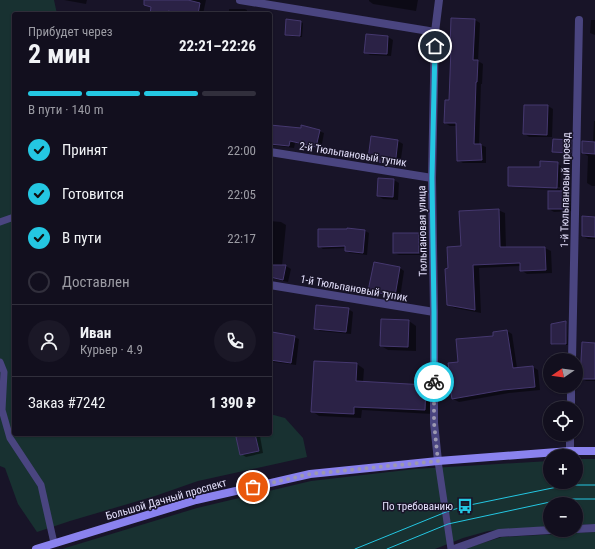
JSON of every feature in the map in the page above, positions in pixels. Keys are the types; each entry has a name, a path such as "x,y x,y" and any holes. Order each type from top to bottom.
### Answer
{"main road":[{"name":"Большой Дачный проспект","path":"583,450 595,450"},
{"name":"Большой Дачный проспект","path":"36,549 196,500 310,474 438,461 543,453"}],"street":[{"path":"240,0 435,32"},
{"name":"Тюльпановая улица","path":"438,461 434,423 432,178 435,32 439,0"},
{"name":"1-й Тюльпановый проезд","path":"572,353 579,20"},
{"name":"2-й Тюльпановый тупик","path":"272,152 432,178"},
{"name":"1-й Тюльпановый тупик","path":"272,285 434,312"},
{"path":"583,529 595,528"},
{"path":"454,549 499,533 543,530"}],"lane":[{"path":"0,222 12,218"},
{"path":"0,362 4,372 2,410 10,438 41,485 54,543"},
{"path":"438,461 451,549"}],"green space":[{"path":"0,0 54,0 57,12 12,12 12,436 272,436 272,415 285,418 303,438 307,457 198,481 155,496 37,532 18,504 5,468 0,466"},
{"path":"583,459 595,459 595,524 583,525 583,497 543,497 543,527 488,531 463,538 435,549 62,549 197,508 311,481 415,469 543,461 543,489 583,489"},
{"path":"595,532 595,549 463,549 502,537 543,535 543,537 583,537 583,533"}],"building":[{"path":"144,0 188,0 200,3 198,12 150,12 151,7 144,5"},
{"path":"451,18 475,19 473,60 478,60 474,144 481,144 482,160 457,161 456,123 444,123 445,100 449,100"},
{"path":"286,19 301,21 300,36 285,35"},
{"path":"366,34 388,36 387,54 364,53"},
{"path":"524,105 548,105 547,135 523,134"},
{"path":"272,125 301,128 301,125 320,130 316,147 290,141 289,146 272,144"},
{"path":"371,136 398,140 395,166 379,162 379,160 368,159"},
{"path":"553,139 571,140 571,153 552,152"},
{"path":"582,141 595,142 595,154 582,153"},
{"path":"540,161 558,162 557,188 508,186 508,167 540,167"},
{"path":"378,178 394,179 393,197 377,196"},
{"path":"548,191 566,191 566,209 548,209"},
{"path":"499,209 500,247 545,247 546,270 520,271 520,263 473,265 475,310 447,305 445,269 448,268 447,247 461,246 459,211"},
{"path":"582,216 595,217 595,237 582,236"},
{"path":"347,228 365,230 363,253 345,251 345,246 318,247 318,229"},
{"path":"393,233 419,233 419,253 393,253"},
{"path":"374,262 400,267 395,296 368,291"},
{"path":"272,265 286,265 283,280 272,277"},
{"path":"316,305 349,308 346,332 314,329"},
{"path":"381,319 409,320 408,347 380,346"},
{"path":"566,321 566,344 551,344 551,324"},
{"path":"507,330 513,368 533,366 535,387 503,390 452,399 448,376 450,376 448,363 458,362 456,339 493,336 493,332"},
{"path":"272,332 295,336 291,363 272,360"},
{"path":"582,342 595,343 595,379 583,379 583,353 581,353"},
{"path":"314,361 357,363 356,381 426,385 425,410 354,407 354,414 311,412"},
{"path":"255,436 259,451 240,455 236,437"}],"tram line":[{"path":"355,549 446,512 465,506 567,485 595,485"},
{"path":"387,549 448,524 564,499 595,499"}],"way so far":[{"path":"253,487 310,474 438,461 434,423 434,382"}],"place":[{"name":"По требованию","path":"465,506"}],"route":[{"path":"434,382 432,178 435,46"}]}
